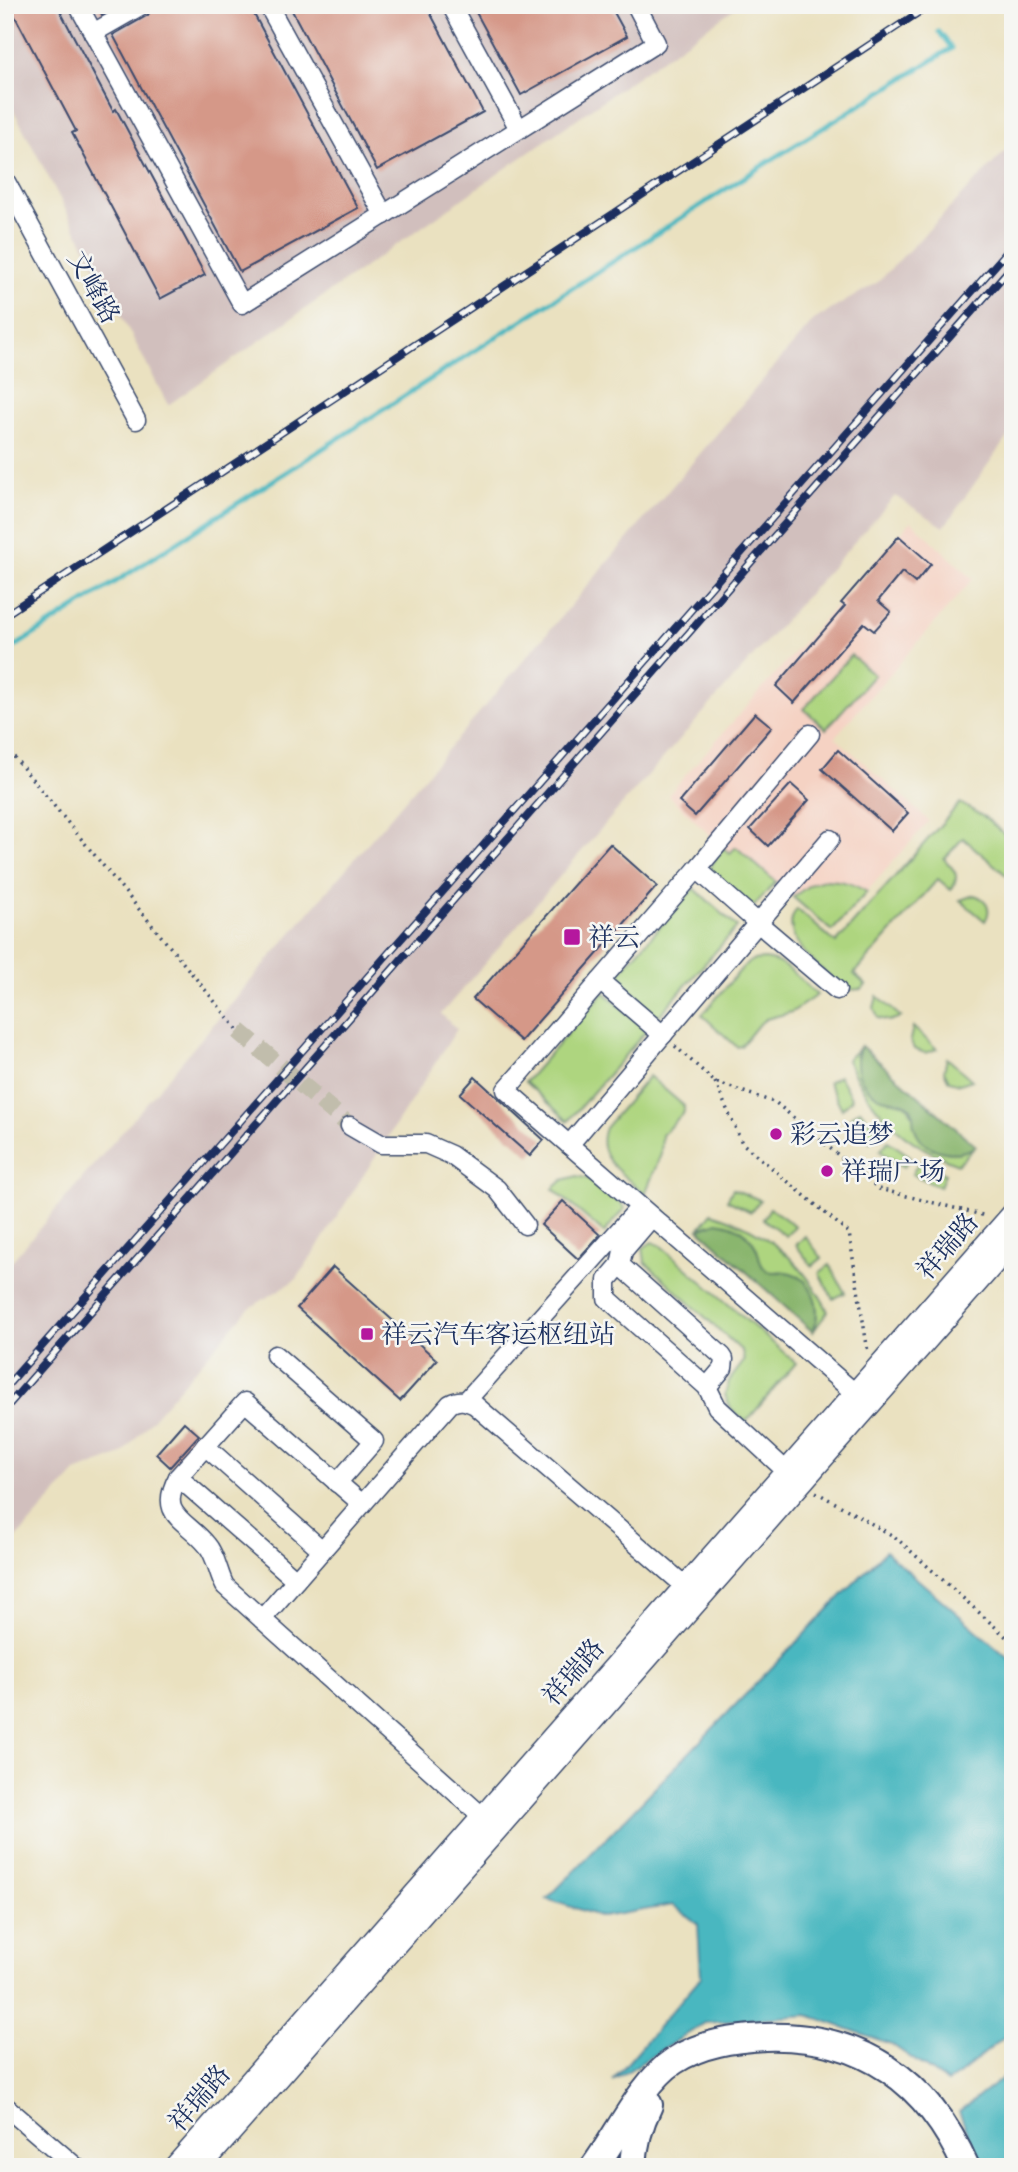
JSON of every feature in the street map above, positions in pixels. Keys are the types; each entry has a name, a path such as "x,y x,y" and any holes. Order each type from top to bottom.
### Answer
{"highway":[{"path":"594,2167 652,2081 672,2062 700,2048 722,2042 774,2037 835,2045 865,2055 891,2070 915,2089 935,2112 953,2139 966,2167"},
{"path":"633,2167 636,2140 645,2112 659,2090 679,2072 714,2056 747,2050 774,2049 832,2056 860,2066 884,2080 907,2098 926,2120 943,2145 953,2167"}],"main road":[{"name":"祥瑞路","path":"862,1399 873,1373 1011,1226"},
{"name":"祥瑞路","path":"176,2167 489,1822 1011,1226"},
{"name":"祥瑞路","path":"199,2167 685,1587 793,1477"}],"street":[{"path":"78,5 242,304 656,43 636,5"},
{"path":"93,33 142,5"},
{"path":"268,5 384,215"},
{"path":"451,5 520,130"},
{"name":"文峰路","path":"5,180 136,420"},
{"path":"810,734 506,1090 862,1399"},
{"path":"569,1145 830,839"},
{"path":"697,869 837,990"},
{"path":"600,981 663,1035"},
{"path":"350,1126 381,1144 426,1144 451,1155 497,1189 525,1225"},
{"path":"646,1212 625,1247 620,1265 607,1280 607,1298 706,1387 717,1407 793,1477"},
{"path":"466,1401 646,1212"},
{"path":"620,1265 722,1356 723,1368 706,1387"},
{"path":"275,1355 374,1441 337,1483"},
{"path":"262,1619 450,1404 457,1400 475,1405 685,1587"},
{"path":"362,1504 245,1402 178,1477 170,1501 172,1513 209,1546 225,1586 489,1822"},
{"path":"205,1446 322,1550"},
{"path":"178,1477 296,1580"},
{"path":"5,2106 76,2167"}],"path":[{"path":"5,746 239,1031"},
{"path":"663,1035 715,1082 776,1103 879,1189 1011,1226"},
{"path":"715,1082 741,1143 849,1233 864,1336 873,1373"},
{"path":"793,1477 895,1537 1013,1643"}],"shaded area":[{"path":"5,5 739,5 168,405 5,94"},
{"path":"1013,143 1013,429 944,527 895,496 441,1014 457,1029 297,1279 248,1309 122,1454 76,1472 5,1551 5,1269 814,320 878,282"},
{"path":"911,521 973,579 835,737 929,821 832,931 737,847 730,854 668,795"}],"green space":[{"path":"851,655 874,675 826,729 804,709"},
{"path":"960,803 986,818 1013,842 1013,881 963,838 944,859 956,877 951,890 938,879 854,974 866,985 862,989 847,990 816,965 797,943 792,932 792,920 797,909 836,943"},
{"path":"736,847 776,882 753,907 710,867 723,848 730,853"},
{"path":"824,880 846,883 867,892 832,931 793,897 811,884"},
{"path":"694,888 737,927 658,1017 614,979"},
{"path":"974,895 983,899 987,905 985,921 960,900"},
{"path":"765,959 786,968 817,995 792,1012 766,1019 737,1047 702,1015 743,967 753,960"},
{"path":"604,992 647,1030 568,1121 525,1082"},
{"path":"877,996 901,1017 889,1021 878,1018 874,1008"},
{"path":"913,1027 937,1049 925,1053 914,1049 910,1040"},
{"path":"861,1046 856,1056 886,1100 907,1105 926,1145 951,1153 964,1152 976,1146 958,1164 921,1147 891,1124 879,1110 847,1060"},
{"path":"861,1046 976,1146 949,1153 932,1148 924,1142 914,1126 913,1113 909,1106 879,1097 861,1079 857,1064"},
{"path":"947,1058 972,1080 960,1084 949,1081 944,1071"},
{"path":"649,1076 684,1106 684,1112 662,1135 661,1154 645,1194 613,1165 603,1148 602,1139 605,1128"},
{"path":"839,1076 852,1099 842,1109 828,1082"},
{"path":"860,1110 879,1132 870,1142 850,1118"},
{"path":"888,1141 910,1156 904,1167 880,1151"},
{"path":"919,1162 945,1174 940,1187 912,1174"},
{"path":"577,1176 593,1180 625,1208 604,1233 553,1189 563,1180"},
{"path":"733,1189 760,1200 751,1212 727,1200"},
{"path":"770,1208 795,1226 786,1236 763,1219"},
{"path":"712,1213 766,1238 807,1277 828,1311 813,1332 817,1313 809,1288 794,1276 765,1269 752,1242 740,1229 716,1223 699,1229"},
{"path":"717,1222 731,1225 747,1235 766,1270 795,1274 803,1279 816,1304 813,1332 699,1229"},
{"path":"805,1236 822,1258 812,1266 796,1245"},
{"path":"652,1242 660,1245 796,1363 746,1422 731,1409 725,1395 729,1381 744,1361 742,1351 645,1262 643,1248"},
{"path":"830,1265 845,1293 833,1299 819,1273"}],"water":[{"path":"885,1551 1013,1662 1013,2030 948,2083 891,2044 808,2015 705,2023 612,2081 701,1977 698,1924 673,1905 602,1917 547,1899"},
{"path":"1013,2070 1013,2167 982,2167 959,2112"}],"building":[{"path":"9,5 57,5 205,275 160,299 72,133 76,131"},
{"path":"97,5 119,5 102,15"},
{"path":"153,5 249,5 358,208 240,272 113,35 148,15"},
{"path":"289,5 426,5 483,112 377,170"},
{"path":"472,5 610,5 627,36 521,95"},
{"path":"899,536 931,564 915,583 902,572 878,601 891,612 874,631 864,623 794,703 776,686 845,606 841,603"},
{"path":"755,713 772,727 695,816 679,802"},
{"path":"838,750 908,813 892,831 822,769"},
{"path":"791,784 809,800 768,846 750,829"},
{"path":"610,844 657,886 521,1041 473,999"},
{"path":"475,1077 544,1140 530,1156 460,1094"},
{"path":"563,1201 600,1235 578,1259 541,1225"},
{"name":"祥云汽车客运枢纽站","path":"333,1267 437,1360 400,1401 297,1308"},
{"path":"184,1422 199,1435 170,1467 156,1454"}],"waterway":[{"path":"5,653 768,162 952,48 939,32"}],"tunnel":[{"path":"239,1031 350,1126"}],"railway":[{"path":"5,615 930,5"},
{"path":"5,1388 1013,245"},
{"path":"5,1409 1013,265"}],"place":[{"name":"祥云","path":"572,937"},
{"name":"彩云追梦","path":"776,1134"},
{"name":"祥瑞广场","path":"827,1171"},
{"name":"祥云汽车客运枢纽站","path":"367,1334"}]}
